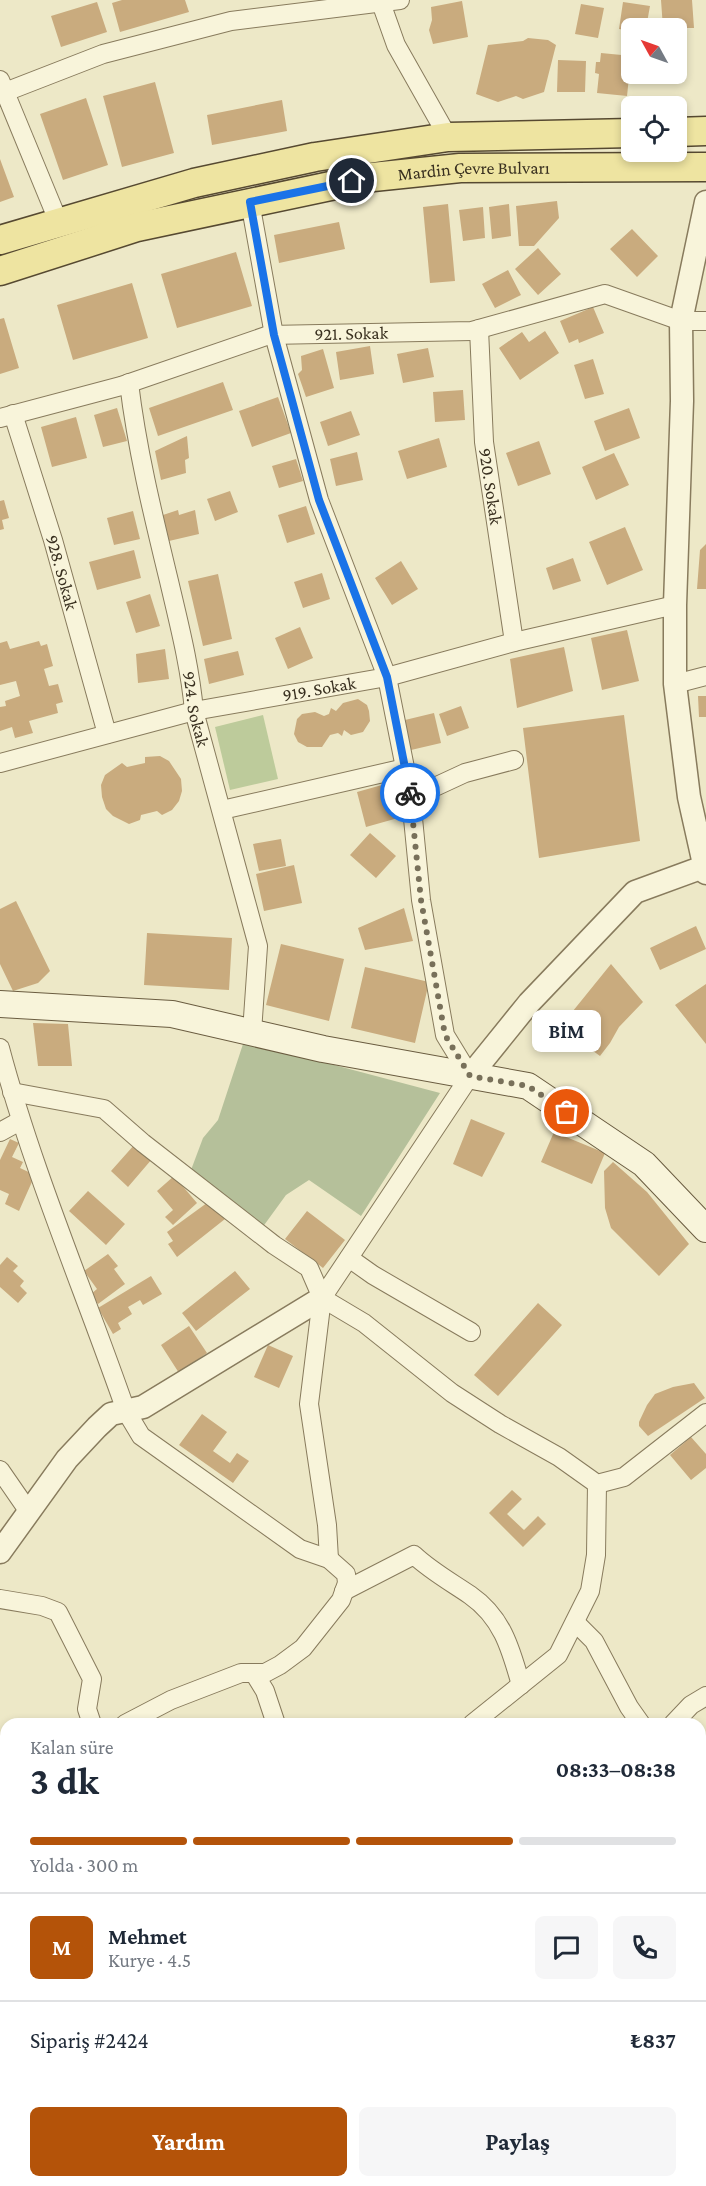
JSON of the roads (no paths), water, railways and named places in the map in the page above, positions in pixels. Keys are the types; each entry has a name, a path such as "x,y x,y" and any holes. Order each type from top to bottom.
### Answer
{"main road":[{"path":"687,132 706,131"},
{"name":"Mardin Çevre Bulvarı","path":"0,240 194,183 315,157 448,137 621,133"},
{"name":"Mardin Çevre Bulvarı","path":"0,271 137,227 373,177 460,168 706,167"},
{"path":"0,1004 172,1014 323,1049 528,1086 644,1164 706,1229"}],"street":[{"path":"59,223 2,89 103,54 231,21 400,0"},
{"path":"380,1 396,45 448,137"},
{"path":"250,202 274,335 319,500 387,677 411,798 421,900 445,1035 470,1076"},
{"path":"0,1552 67,1459 111,1414 143,1407 322,1298 470,1076 529,1003 635,892 705,869 689,797 675,684 675,605 682,401 681,321 706,202"},
{"name":"921. Sokak","path":"7,416 129,383 274,335 472,331 605,294 681,321 706,321"},
{"name":"920. Sokak","path":"479,329 484,442 514,642"},
{"name":"924. Sokak","path":"129,383 133,418 156,528 191,673 194,711 258,946 252,1032"},
{"name":"928. Sokak","path":"7,416 53,540 107,734"},
{"name":"919. Sokak","path":"0,763 194,711 387,677 514,642 675,605"},
{"path":"675,684 706,676"},
{"path":"411,798 465,773 514,760"},
{"path":"222,810 405,768"},
{"path":"0,1048 20,1121 126,1411 141,1436 300,1549 329,1559 346,1574 347,1583 341,1600 303,1648 280,1665 266,1673 241,1672 171,1700 136,1718"},
{"path":"12,1092 104,1109 143,1143 274,1245 309,1268 322,1298 309,1404 327,1525 329,1559"},
{"path":"0,1132 20,1121"},
{"path":"349,1258 373,1275 471,1332"},
{"path":"322,1298 364,1323 452,1393 500,1424 560,1457 597,1484"},
{"path":"597,1484 624,1477 706,1413"},
{"path":"0,1470 29,1512"},
{"path":"480,1718 558,1655 575,1622 592,1582 596,1555 597,1484"},
{"path":"344,1591 414,1555 424,1565 473,1596 498,1623 510,1644 521,1685"},
{"path":"0,1599 42,1606 58,1612 92,1679 87,1710 90,1718"},
{"path":"575,1622 594,1641 636,1718"},
{"path":"254,1673 265,1691 274,1718"},
{"path":"679,1718 691,1705 706,1696"}],"place":[{"name":"BİM","path":"567,1112"}]}
